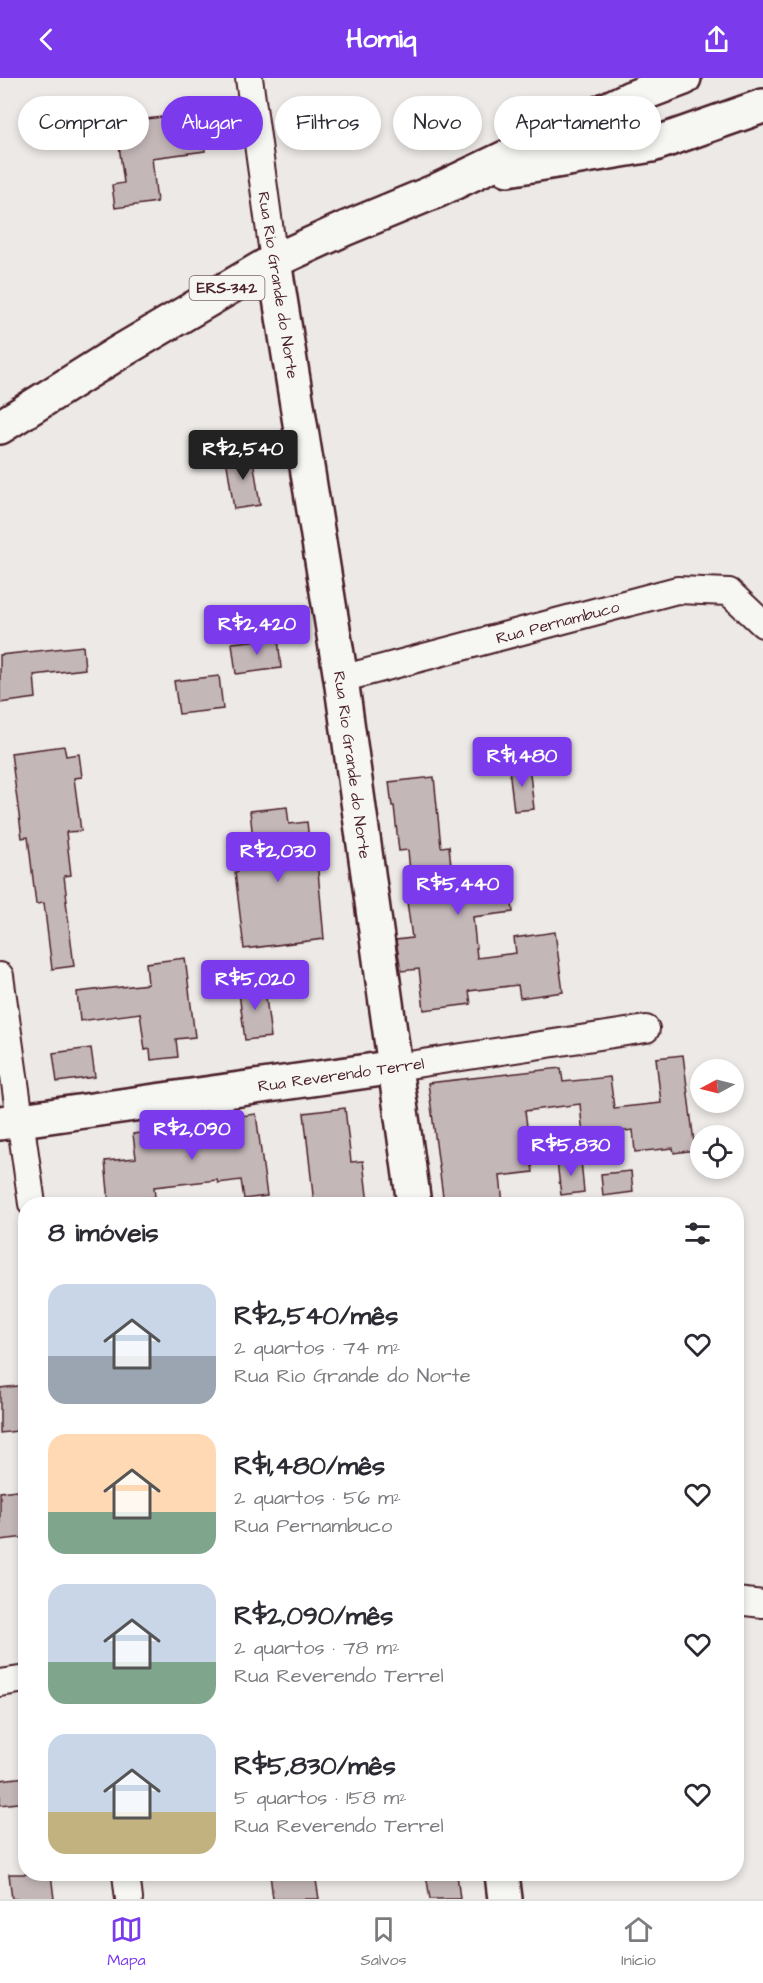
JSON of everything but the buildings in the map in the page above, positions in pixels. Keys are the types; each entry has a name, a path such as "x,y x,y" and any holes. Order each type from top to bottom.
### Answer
{"street":[{"name":"Rua Rio Grande do Norte","path":"249,78 274,261 340,679 413,1197"},
{"name":"ERS-342","path":"0,427 118,353 274,261 468,176 629,88 684,78"},
{"name":"ERS-342","path":"468,176 652,145 763,106"},
{"name":"Rua Pernambuco","path":"340,679 677,590 729,592 763,624"},
{"path":"0,976 10,1122 30,1197"},
{"name":"Rua Reverendo Terrel","path":"10,1122 646,1029"},
{"path":"744,1602 763,1604"},
{"path":"0,1683 18,1680"},
{"path":"127,1881 129,1899"},
{"path":"503,1881 505,1899"}]}
